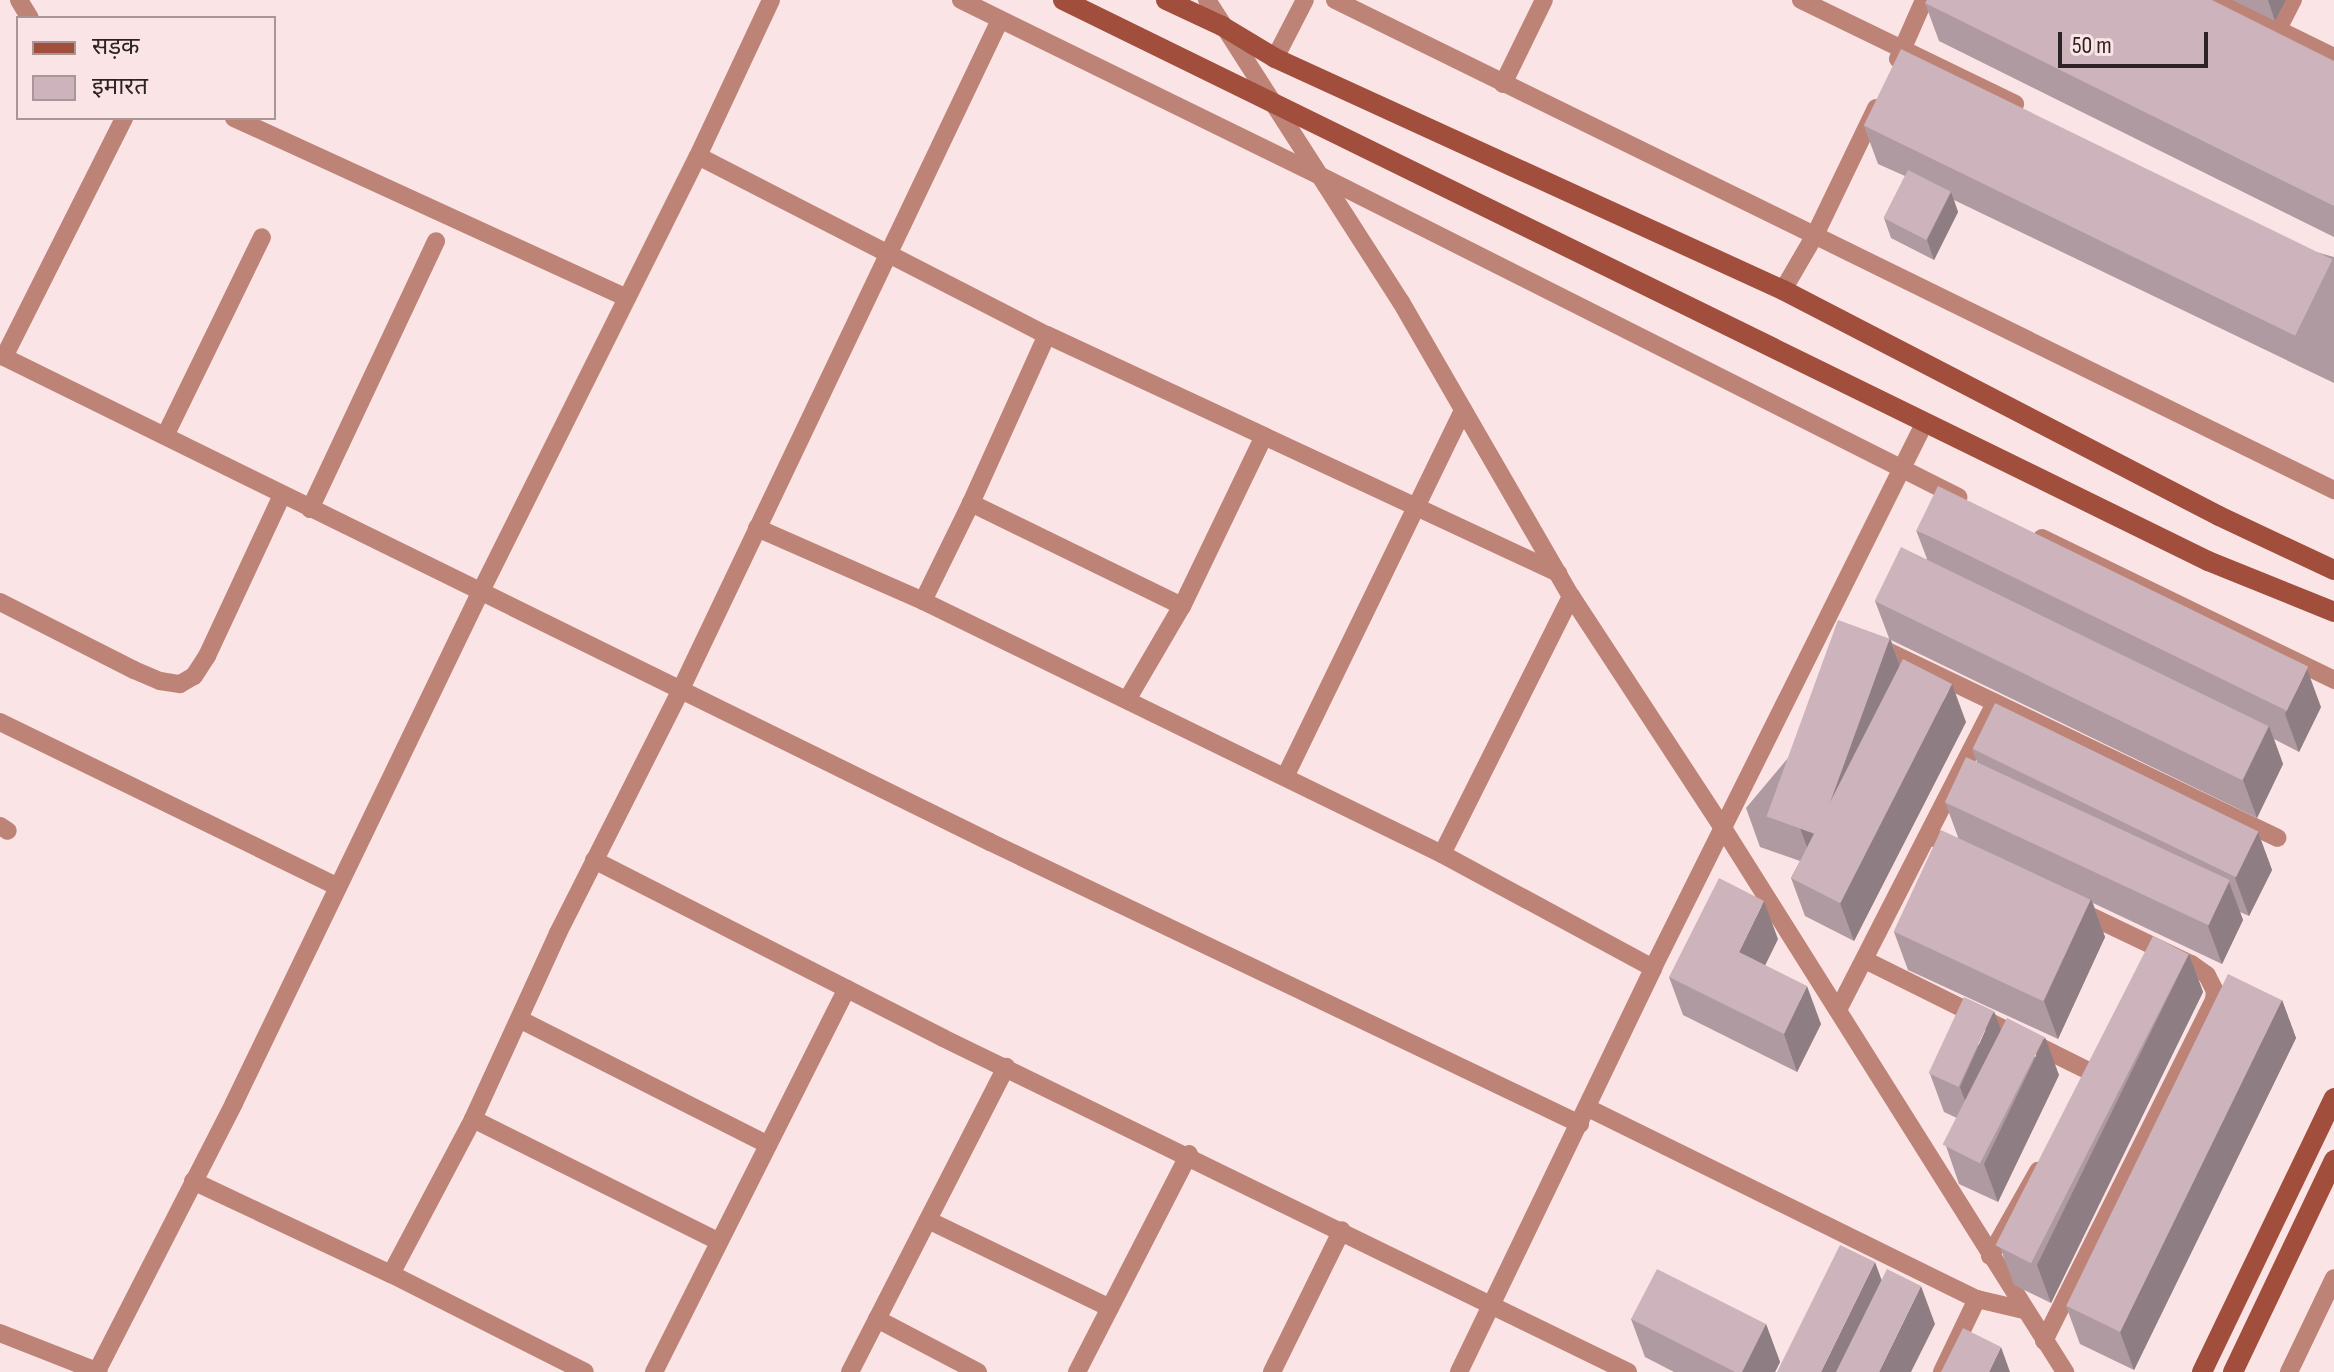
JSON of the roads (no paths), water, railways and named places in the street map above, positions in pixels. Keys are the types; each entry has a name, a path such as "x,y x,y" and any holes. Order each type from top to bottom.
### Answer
{"street":[{"path":"0,1333 98,1372 698,156 771,0"},
{"path":"961,0 1319,175 1971,503"},
{"path":"1063,0 2208,561 2334,612"},
{"path":"1166,0 1222,26 1275,58 1783,290 2204,509 2334,570"},
{"path":"1207,0 1401,302 1571,596 1723,828 2065,1372"},
{"path":"1275,58 1305,0"},
{"path":"1335,0 2334,490"},
{"path":"1503,84 1544,0"},
{"path":"1801,0 2028,110"},
{"path":"1783,290 1815,235 1924,0"},
{"path":"2218,0 2334,57"},
{"path":"2278,29 2293,0"},
{"path":"391,1274 473,1119 594,860 681,689 1000,20"},
{"path":"123,120 2,356 990,842 1584,1116 1842,1243 1977,1299 2024,1310"},
{"path":"238,120 627,298"},
{"path":"698,156 1047,335 1558,573"},
{"path":"165,436 262,237"},
{"path":"310,509 436,241"},
{"path":"923,601 1047,335"},
{"path":"1285,777 1463,410"},
{"path":"1459,1372 1723,828 1841,629 1901,469 1924,424"},
{"path":"1127,700 1182,606 1263,438"},
{"path":"0,602 134,670 160,681 180,684 194,676 207,656 282,495"},
{"path":"971,503 1182,606"},
{"path":"757,528 923,601 1442,854 1653,968"},
{"path":"2027,530 2334,680"},
{"path":"1442,854 1571,596"},
{"path":"1841,629 2277,838"},
{"path":"1838,1010 1995,703"},
{"path":"0,722 338,887"},
{"path":"1929,835 1971,856"},
{"path":"594,860 847,989 1189,1154 1628,1372"},
{"path":"2044,1341 2214,1000 2215,991 2207,975 2152,955 2056,899"},
{"path":"1865,960 2091,1072"},
{"path":"654,1372 847,989"},
{"path":"519,1019 768,1145"},
{"path":"850,1372 1006,1067"},
{"path":"2202,1372 2334,1098"},
{"path":"473,1119 718,1241"},
{"path":"1990,1256 2049,1151"},
{"path":"1077,1372 1189,1154"},
{"path":"2233,1372 2334,1160"},
{"path":"193,1181 391,1274 585,1372"},
{"path":"928,1220 1110,1308"},
{"path":"1272,1372 1342,1230"},
{"path":"2289,1372 2333,1283"},
{"path":"1942,1372 1977,1299"},
{"path":"877,1319 978,1372"}]}
